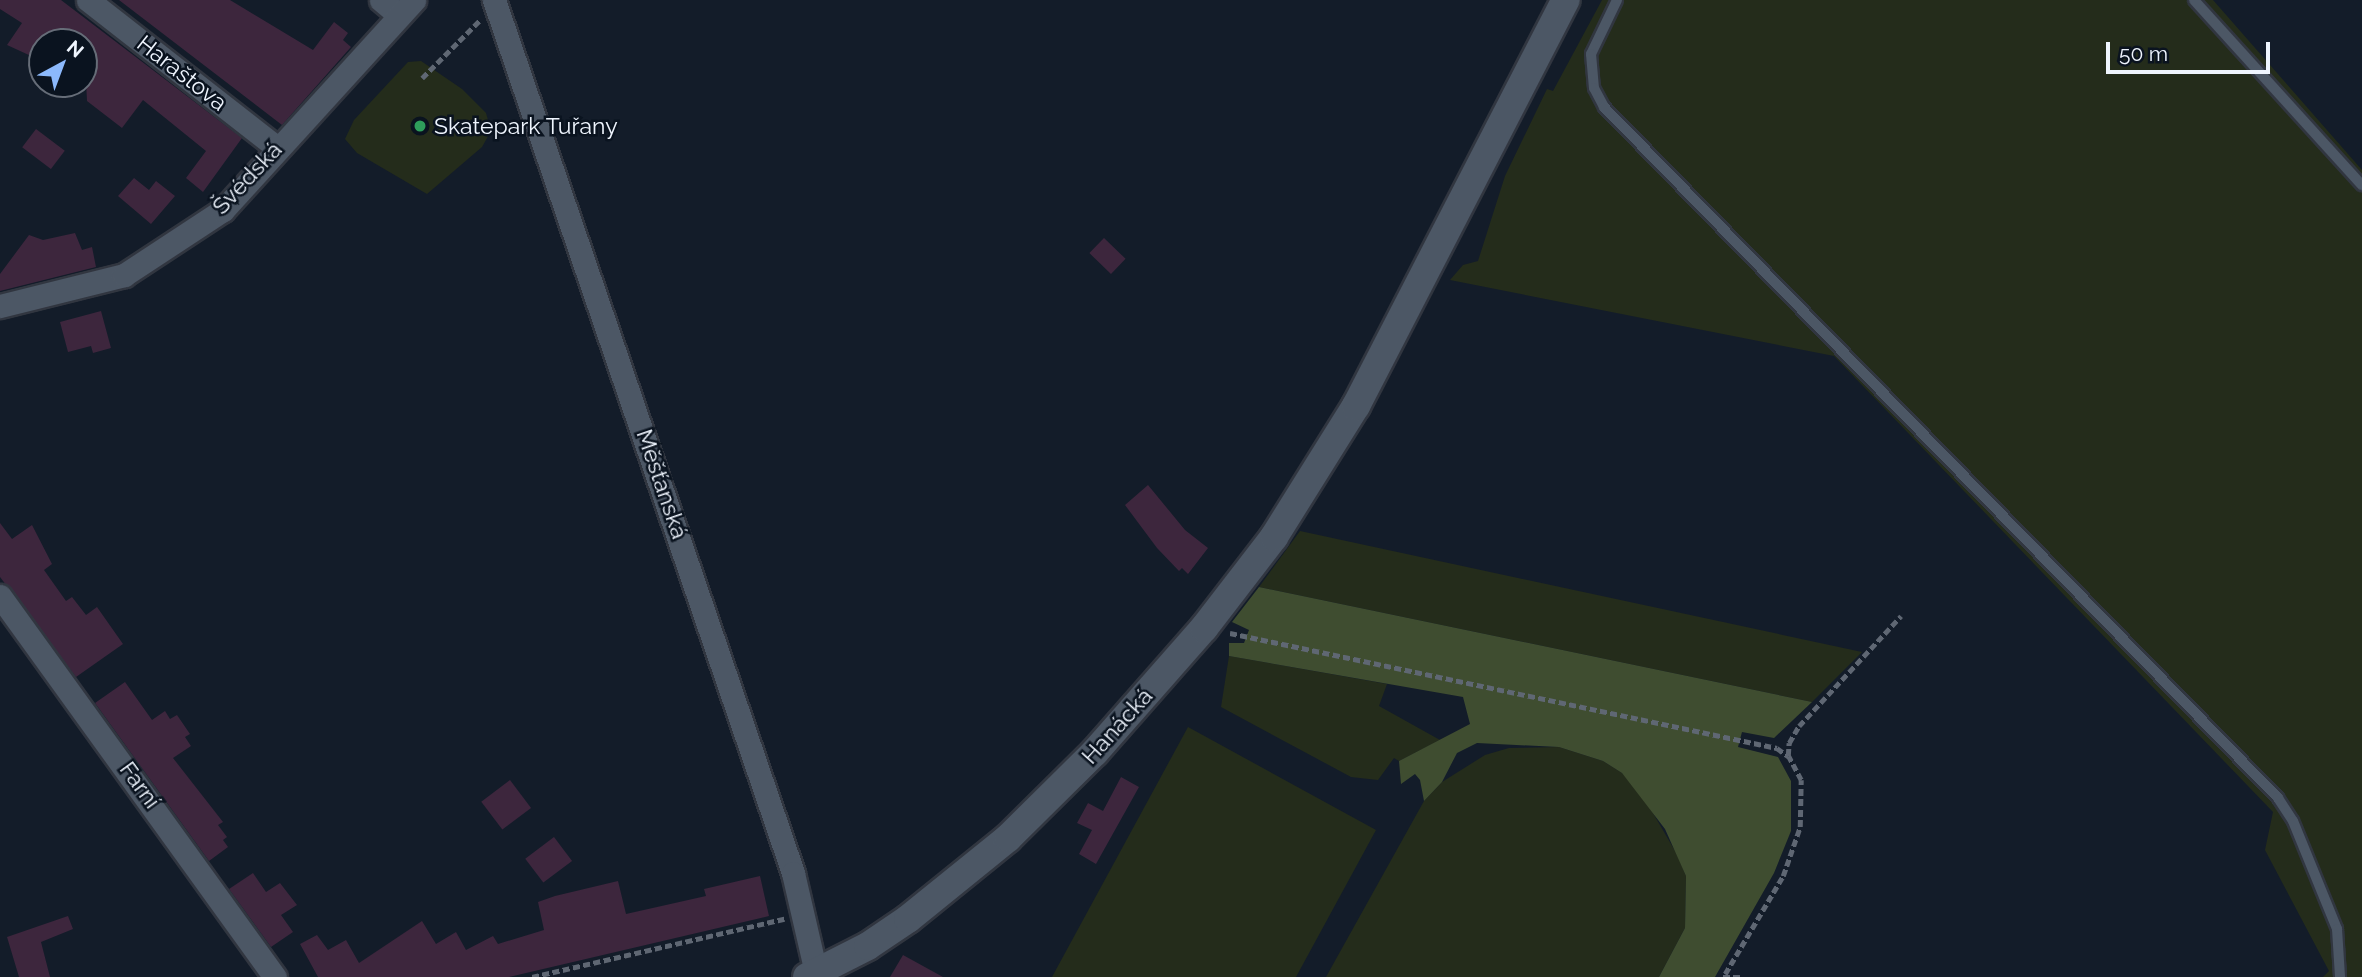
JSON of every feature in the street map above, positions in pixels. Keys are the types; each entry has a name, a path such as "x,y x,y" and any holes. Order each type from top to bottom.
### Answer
{"street":[{"name":"Haraštova","path":"88,0 276,146"},
{"path":"381,0 406,8"},
{"name":"Hanácká","path":"811,975 843,964 908,919 1008,838 1095,752 1204,628 1281,527 1356,406 1566,0"},
{"name":"Měšťanská","path":"495,2 805,914 811,975"},
{"name":"Švédská","path":"0,306 124,275 223,210 276,146 406,8"},
{"name":"Farní","path":"0,596 275,977"}],"lane":[{"path":"1618,0 1591,54 1594,88 1604,107 2278,798 2293,821 2337,929 2340,977"},
{"path":"2194,0 2362,185"}],"path":[{"path":"422,78 495,2"},
{"path":"1788,756 1799,726 1901,616"},
{"path":"1204,628 1777,748 1788,756 1801,780 1800,827 1783,876 1724,976 1741,977"},
{"path":"532,977 805,914"}],"green space":[{"path":"1602,0 2213,0 2362,170 2362,977 2323,977 2329,971 2265,850 2273,812 1834,356 1450,280 1463,265 1478,261 1505,176 1547,89 1553,91"},
{"name":"Skatepark Tuřany","path":"421,61 462,89 486,113 491,131 482,147 427,194 357,153 345,139 354,120 408,62"},
{"path":"1300,531 1862,652 1812,702 1259,587"},
{"path":"1259,587 1812,702 1774,738 1742,732 1738,747 1778,757 1791,781 1791,831 1774,873 1715,977 1659,977 1685,928 1686,876 1665,829 1622,773 1603,761 1559,747 1477,743 1457,753 1442,782 1424,801 1420,780 1415,774 1401,784 1399,761 1470,724 1463,697 1229,656 1229,643 1244,643 1249,630 1232,622"},
{"path":"1229,656 1387,684 1379,706 1440,740 1399,761 1394,758 1378,780 1351,777 1221,707"},
{"path":"1188,727 1376,830 1296,977 1052,977"},
{"path":"1559,747 1603,761 1622,773 1639,789 1678,856 1686,876 1685,928 1659,977 1326,977 1424,801 1442,782 1485,755 1509,748"}],"building":[{"path":"0,0 61,0 98,28 28,28 28,55 7,45 22,23 0,9"},
{"path":"119,0 230,0 313,50 334,22 348,33 343,40 351,47 282,125"},
{"path":"98,28 242,138 203,192 186,178 206,151 143,100 122,128 87,101 87,98 98,98"},
{"path":"36,129 65,151 51,169 22,147"},
{"path":"134,178 149,190 156,181 175,196 151,224 118,196"},
{"path":"75,233 82,250 92,247 96,267 0,291 0,274 29,235 43,240"},
{"path":"1104,238 1126,259 1111,274 1089,253"},
{"path":"101,311 111,348 93,353 91,346 68,352 60,322"},
{"path":"1148,485 1185,530 1208,548 1188,574 1182,568 1179,571 1157,548 1125,505"},
{"path":"0,523 12,539 32,525 52,564 44,570 66,601 72,597 86,615 97,607 123,644 76,677 0,577"},
{"path":"125,682 152,720 165,711 170,719 177,715 190,734 185,737 191,746 173,758 223,822 218,825 227,837 223,840 228,847 209,861 95,703"},
{"path":"1121,777 1139,787 1096,864 1079,854 1092,830 1077,823 1088,803 1103,811"},
{"path":"510,780 531,808 502,830 481,802"},
{"path":"554,837 572,861 543,883 525,859"},
{"path":"253,873 266,892 280,883 297,905 281,915 293,932 271,947 229,889"},
{"path":"760,876 769,916 509,977 318,977 300,944 317,935 328,950 346,940 359,963 422,921 436,944 456,932 466,950 493,936 498,944 544,930 538,902 555,896 618,881 626,914 706,896 704,889"},
{"path":"68,916 73,929 41,942 50,977 19,977 7,937"},
{"path":"903,955 943,977 890,977"}],"place":[{"name":"Skatepark Tuřany","path":"420,126"}]}
